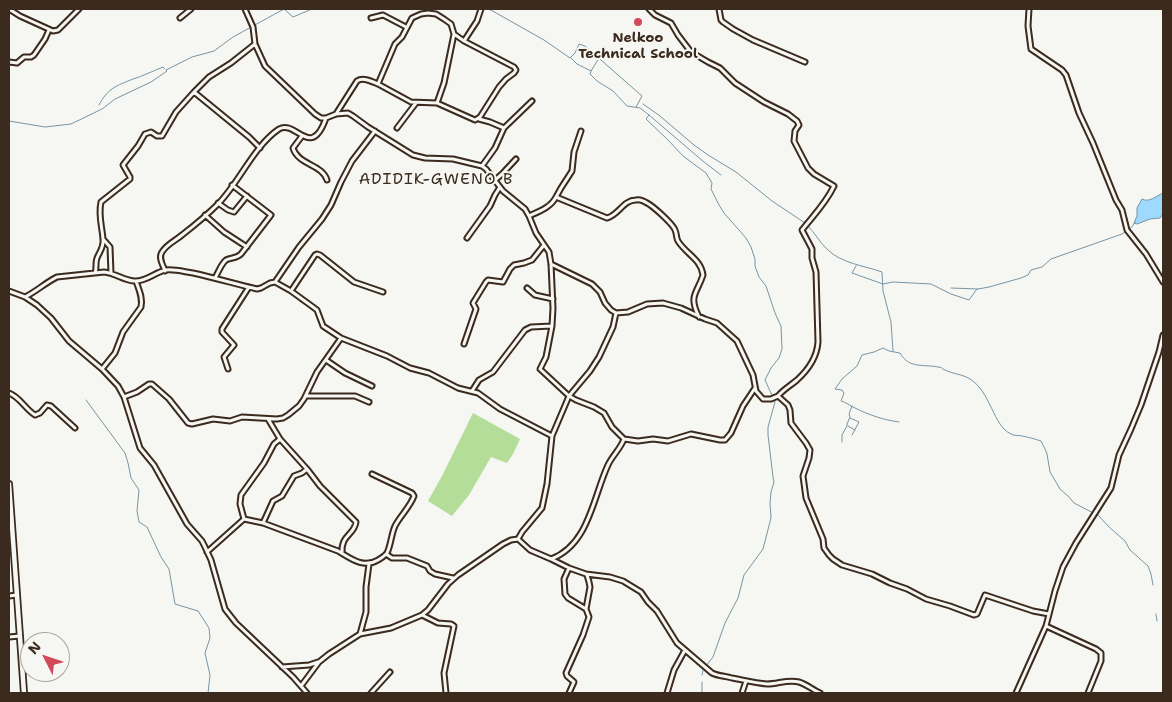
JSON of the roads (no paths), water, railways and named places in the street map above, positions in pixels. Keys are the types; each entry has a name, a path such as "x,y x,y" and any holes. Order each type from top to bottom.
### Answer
{"main road":[{"path":"9,484 11,548 20,636"}],"street":[{"path":"9,9 53,31 58,30 80,9"},
{"path":"180,18 191,9"},
{"path":"245,9 253,27 254,44 265,66 315,114 321,118 336,114 350,114 413,155 482,166 503,191 522,206 529,216 536,233 549,252 552,264 552,326 546,357 540,369 569,396 604,413 612,427 624,439 644,441 653,438 668,441 692,434 725,440 730,436 743,406 755,388"},
{"path":"464,41 477,21 482,9"},
{"path":"552,264 592,284 600,292 609,308 616,312 628,312 647,304 660,303 681,308 719,324 736,340 753,375 755,388 763,399 771,399 778,396 784,388 796,380 813,360 818,347 816,272 812,258 812,249 802,230 814,217 834,186 814,174 808,168 794,141 798,125 796,121 788,114 764,102 735,83 720,68 691,52 671,23 655,15 649,9"},
{"path":"719,9 721,20 733,29 753,40 805,62"},
{"path":"1029,9 1028,26 1031,49 1062,70 1066,75 1078,113 1122,210 1126,230 1146,254 1163,282"},
{"path":"378,84 393,48 414,16 431,13 440,16 448,22 454,34 444,83 437,103"},
{"path":"372,18 383,15 406,27"},
{"path":"9,62 17,63 25,57 32,56 46,40 49,30"},
{"path":"454,34 516,69 506,79 478,119"},
{"path":"94,274 97,267 97,258 102,250 101,204 103,200 130,179 123,165 138,146 143,136 151,132 157,136 162,136 176,112 209,77 231,63 254,44"},
{"path":"336,114 357,82 365,80 378,84 408,101 437,103 475,120 490,122 504,128"},
{"path":"194,92 260,148"},
{"path":"482,166 495,148 504,128 532,101"},
{"path":"397,128 416,103"},
{"path":"165,270 161,260 161,253 218,203 260,148 281,128 288,127 302,136 314,137 326,118"},
{"path":"26,297 56,277 104,272 136,282 165,270 215,278 259,289 275,282 303,241 321,220 352,161 375,131"},
{"path":"529,216 551,204 572,171 574,152 581,131"},
{"path":"302,136 293,148 294,153 323,173 327,180"},
{"path":"494,181 516,159"},
{"path":"215,278 224,262 227,259 237,258 271,215 232,185"},
{"path":"467,238 490,206 500,187"},
{"path":"218,203 234,212 247,196"},
{"path":"556,197 607,218 613,216 625,204 633,200 644,201 652,206 674,228 678,241 693,256 702,270 702,278 695,290 694,298 694,306 700,317"},
{"path":"205,215 224,232 246,247"},
{"path":"103,239 110,247 111,273"},
{"path":"464,344 476,309 473,303 486,282 491,280 504,282 510,268 532,260 544,245"},
{"path":"291,291 317,254 354,282 383,292"},
{"path":"102,368 115,354 123,332 141,307 142,298 136,282"},
{"path":"275,282 316,309 323,326 341,338 387,356 410,368 429,373 458,388 481,395 500,408 552,436"},
{"path":"228,369 224,357 234,345 222,332 222,329 249,287"},
{"path":"527,288 535,294 553,299"},
{"path":"9,291 26,297 37,305 51,318 69,341 102,368 111,378 124,396 140,448 154,465 187,524 202,541 225,608 236,623 306,693"},
{"path":"518,539 542,508 547,484 552,436 569,396 599,357 613,327 616,312"},
{"path":"472,391 481,378 492,372 525,330 531,327 552,326"},
{"path":"1016,693 1046,626 1064,567 1076,543 1111,488 1119,455 1141,405 1163,335"},
{"path":"124,396 137,392 149,384 153,385 169,399 188,423 192,424 213,419 230,421 240,417 280,418 288,415 299,406 314,378 341,338"},
{"path":"326,360 345,373 372,386"},
{"path":"9,393 17,397 35,415 40,414 47,405 51,406 74,428"},
{"path":"306,396 355,396 369,402"},
{"path":"778,396 788,405 791,423 809,448 810,453 803,476 806,498 823,539 824,548 833,559 846,567 872,574 890,584 907,589 926,599 974,615 977,614 985,596 1050,614"},
{"path":"268,419 280,439 320,486 356,522 355,526 343,540 342,553"},
{"path":"244,519 240,504 242,495 264,463 274,444 280,439"},
{"path":"551,559 567,550 583,530 608,464 624,439"},
{"path":"263,523 273,501 282,496 294,476 306,469"},
{"path":"244,519 263,523 342,553 358,562 369,564 386,554 394,530 414,496 412,493 372,474"},
{"path":"207,552 244,519"},
{"path":"282,667 309,665 319,662 360,634 391,628 422,615 454,578 509,540 518,539 530,550 569,568 586,574 610,577 623,581 641,592 657,611 674,639 717,676 767,684 788,681 796,682 804,684 820,693"},
{"path":"386,554 392,558 407,558 427,566 434,574 454,578"},
{"path":"360,634 366,612 366,587 369,564"},
{"path":"569,568 564,579 565,594 568,598 586,609 589,617 566,673 574,682 570,693"},
{"path":"586,574 590,586 586,609"},
{"path":"9,596 17,595"},
{"path":"422,615 438,623 454,626 444,673 446,693"},
{"path":"1046,626 1101,653 1101,660 1088,693"},
{"path":"9,637 20,636"},
{"path":"666,693 674,670 685,650"},
{"path":"301,686 319,662"},
{"path":"371,693 390,672"},
{"path":"742,693 746,681"}],"water":[{"path":"1163,193 1163,214 1160,218 1150,219 1137,224 1134,223 1137,216 1137,208 1142,199 1150,200"}],"waterway":[{"path":"284,9 293,17 312,9"},
{"path":"9,121 45,127 71,124 102,109 115,99 151,82 166,70 192,57 214,51 233,37 284,9"},
{"path":"489,9 544,40 570,58 575,53 579,44 585,46 642,96 636,107"},
{"path":"571,58 577,64 591,71 599,58"},
{"path":"99,105 109,91 117,86 163,67 165,69"},
{"path":"591,71 590,74 597,81 613,91 627,106 640,108 721,175"},
{"path":"643,104 694,145 736,172 772,201 805,223"},
{"path":"649,115 646,119 683,156 706,173 712,183 711,189 719,205 751,247 759,277 766,286 781,326 782,349 779,358 765,380 775,402 768,427 774,482 770,503 771,518 763,549 744,575 738,598 725,623 713,657 703,670 702,675"},
{"path":"951,288 978,289 1021,278 1028,275 1031,270 1042,267 1051,259 1122,234 1132,227 1135,222"},
{"path":"808,226 822,244 833,254 846,261 882,272 883,291 891,322 893,351"},
{"path":"856,266 852,273 883,284 893,282 931,284 969,300 977,289"},
{"path":"899,422 871,415 841,401 844,393 842,390 835,389 842,379 857,366 862,355 883,348 900,353 912,364 941,367 970,379 983,392 1005,430 1013,435 1041,441 1047,454 1050,472 1060,489 1074,503 1099,516 1125,541 1130,550 1148,566 1153,585"},
{"path":"86,400 125,453 131,478 139,490 137,511 139,522 147,527 161,557 169,569 175,604 198,611 209,628 210,638 205,653 210,675 208,693"},
{"path":"842,442 842,435 847,426 852,406"},
{"path":"850,418 859,422 852,435"},
{"path":"848,426 855,430"},
{"path":"1156,614 1157,621"},
{"path":"702,682 702,693"}],"place":[{"name":"Nelkoo Technical School","path":"638,22"}],"district":[{"name":"ADIDIK-GWENO B","path":"436,180"}]}
